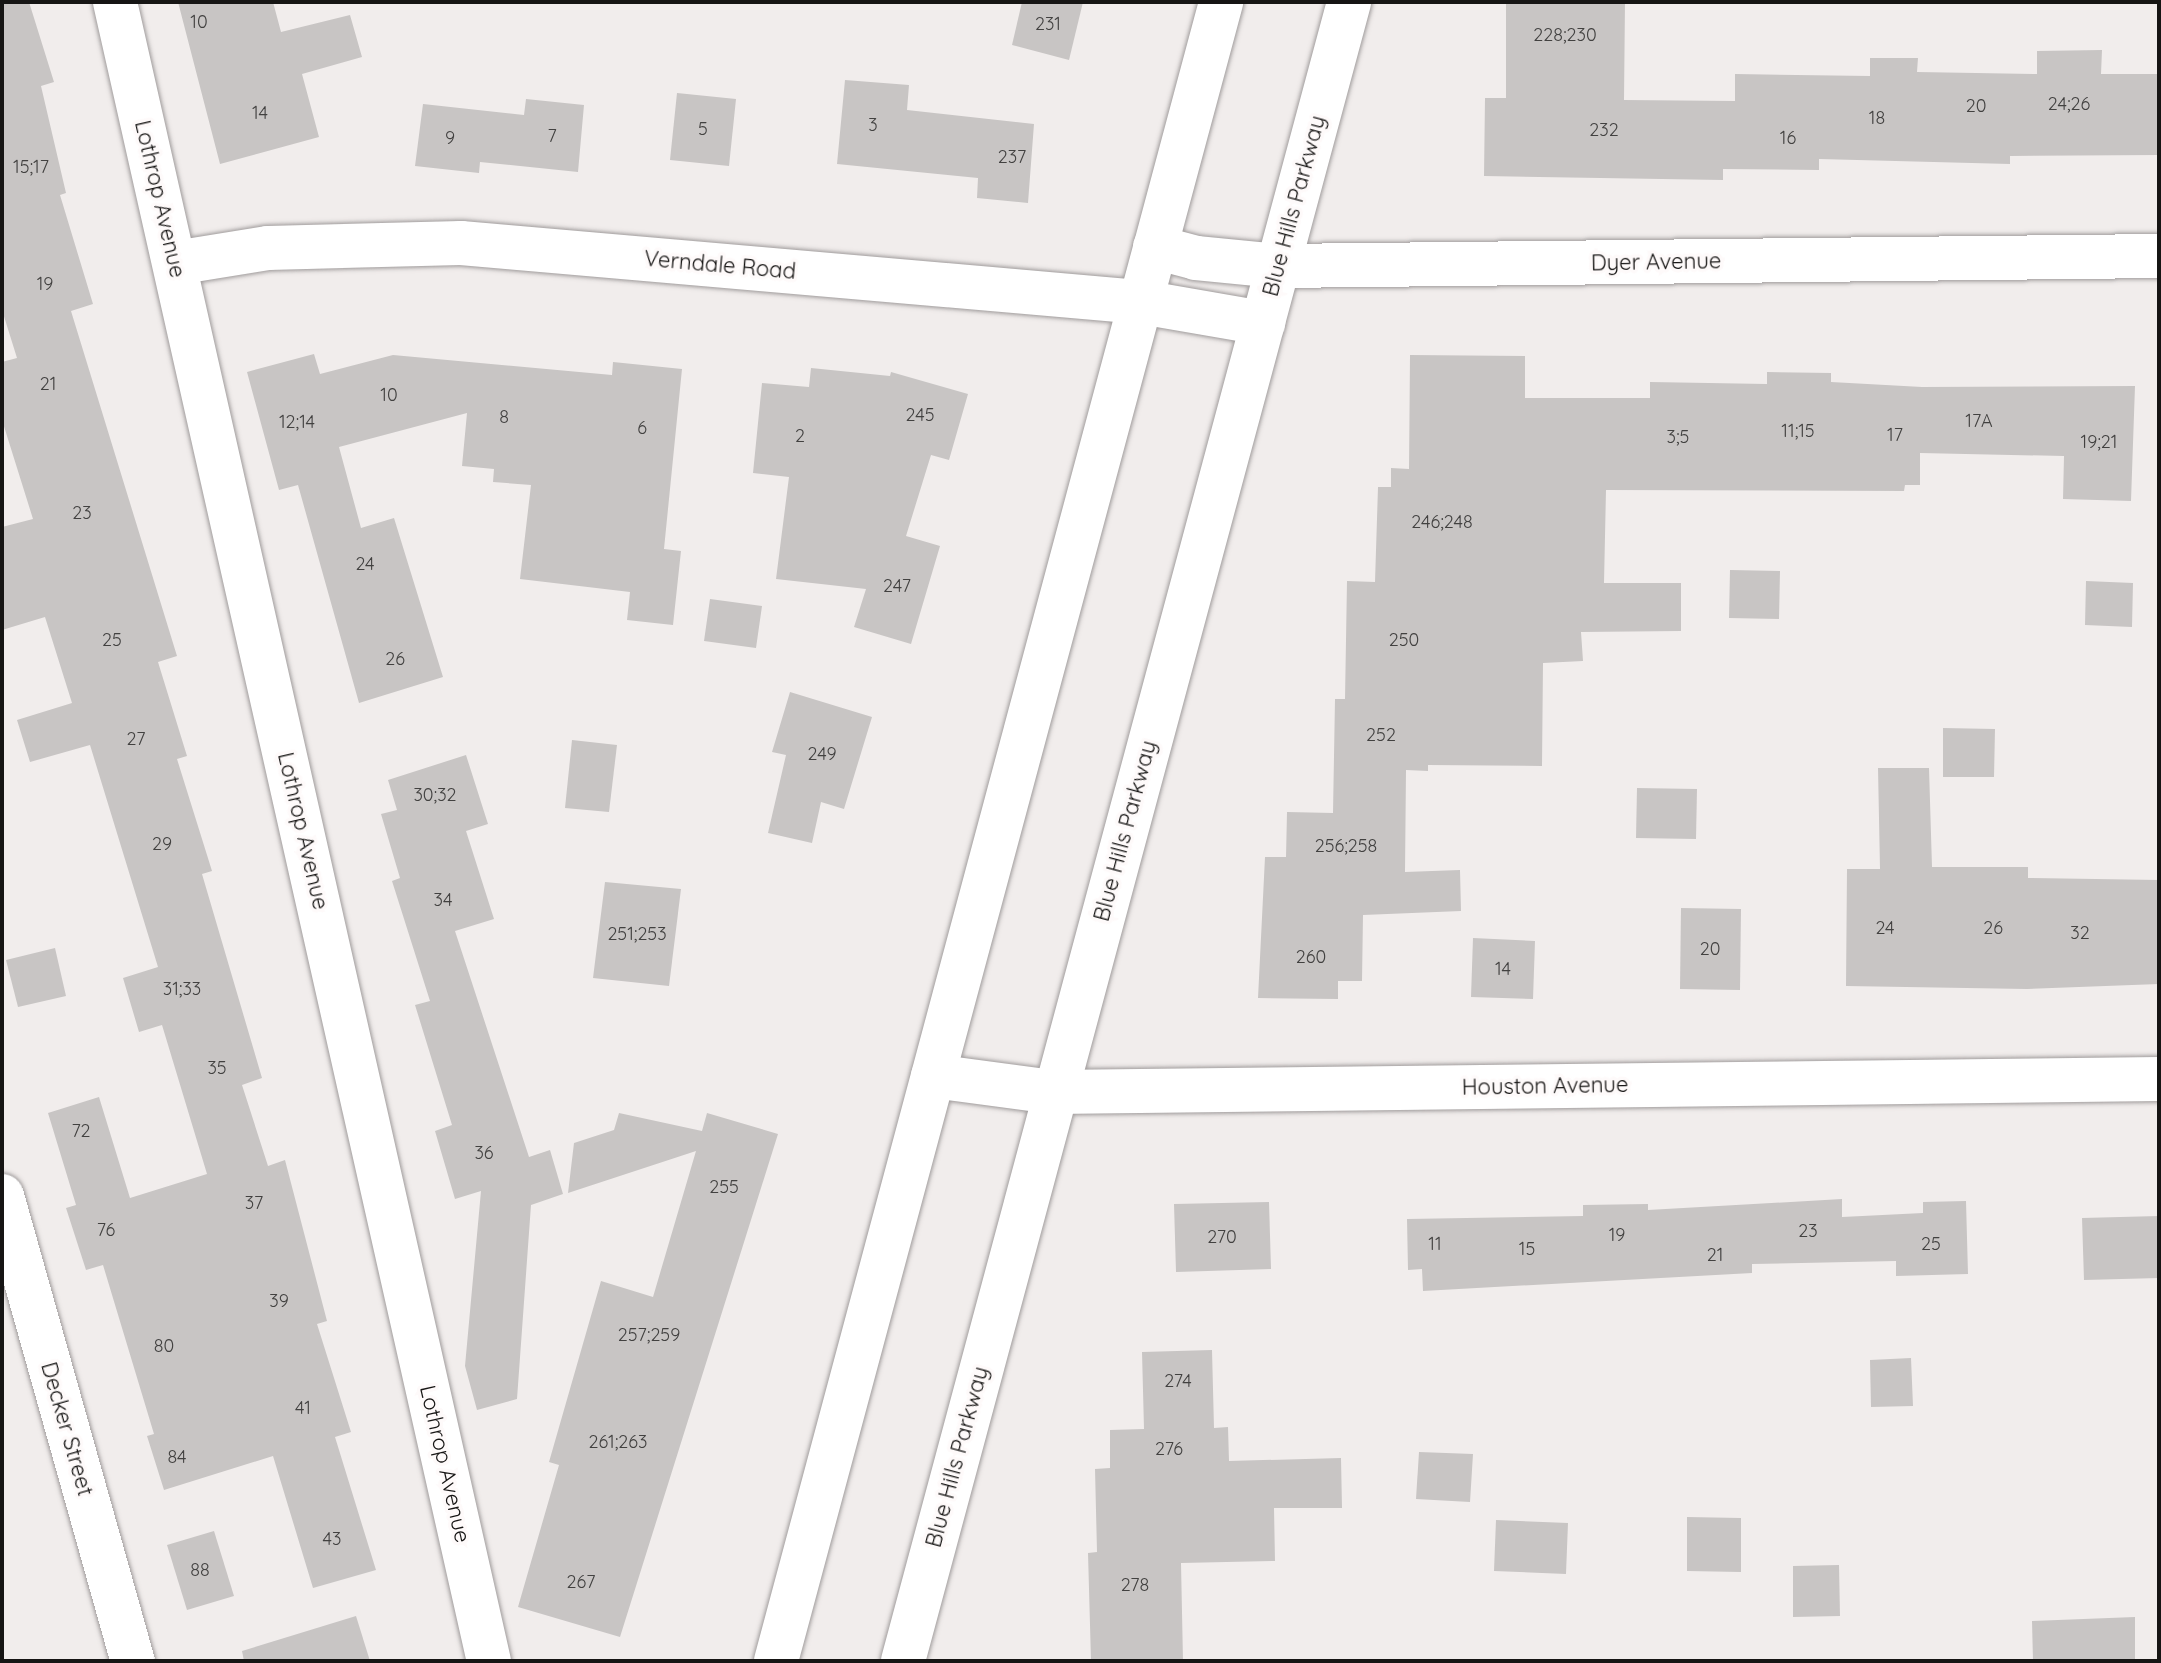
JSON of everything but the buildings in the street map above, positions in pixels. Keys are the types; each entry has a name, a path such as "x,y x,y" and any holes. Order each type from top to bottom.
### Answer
{"street":[{"name":"Lothrop Avenue","path":"115,2 489,1661"},
{"path":"776,1661 1221,2"},
{"name":"Blue Hills Parkway","path":"903,1661 1053,1092 1349,2"},
{"name":"Verndale Road","path":"175,263 268,248 461,243 1141,302 1263,323"},
{"name":"Dyer Avenue","path":"1155,247 1196,258 1278,266 2159,256"},
{"name":"Houston Avenue","path":"933,1076 1053,1092 2159,1079"},
{"name":"Decker Street","path":"2,1196 133,1661"}]}
